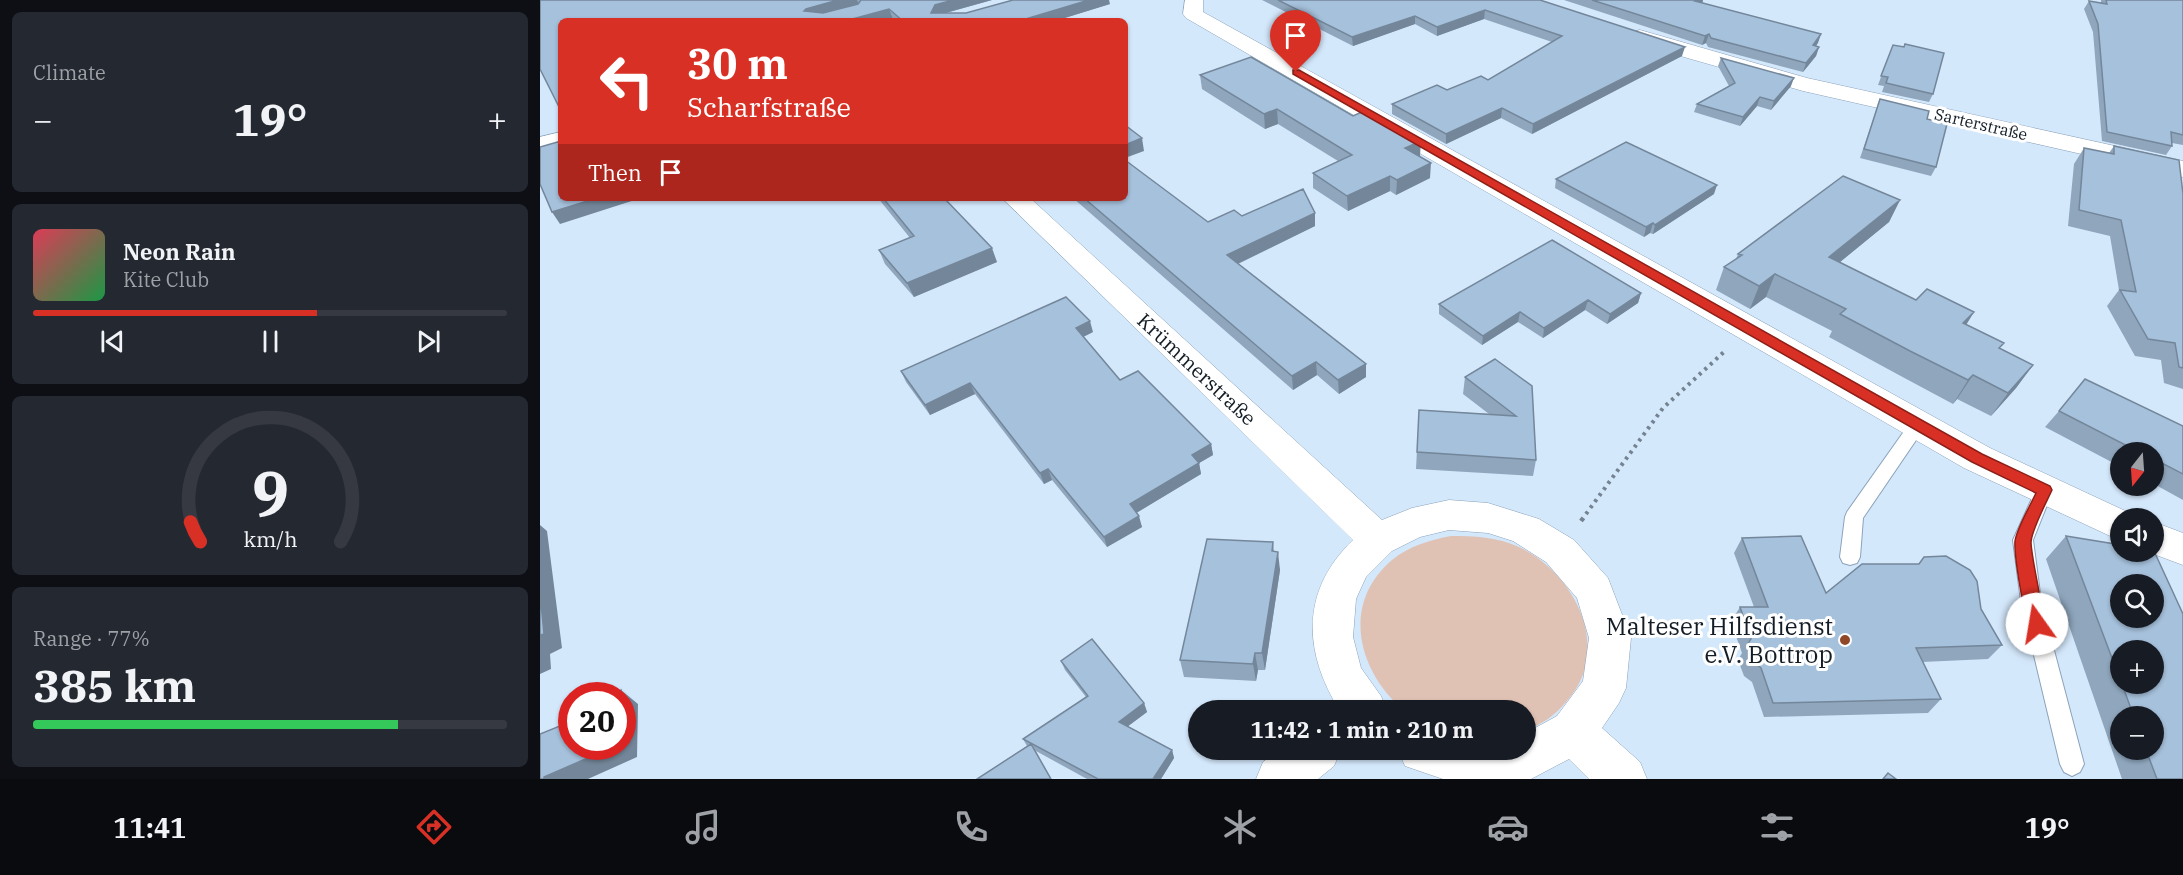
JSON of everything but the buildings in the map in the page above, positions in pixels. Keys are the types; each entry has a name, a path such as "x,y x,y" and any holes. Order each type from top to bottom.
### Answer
{"street":[{"path":"1194,0 1193,14 1977,458 2110,521"},
{"name":"Sarterstraße","path":"1619,29 1684,51 1803,84 2183,169"},
{"path":"540,127 558,123"},
{"path":"540,145 558,140"},
{"name":"Krümmerstraße","path":"1018,201 1378,540"},
{"path":"1358,700 1342,676 1332,637 1336,599 1352,566 1378,540 1412,523 1449,515 1488,518 1526,530 1560,551 1594,590 1610,638 1604,688 1573,732 1536,752"},
{"path":"2164,542 2183,549"},
{"path":"1573,732 1623,779"},
{"path":"1280,779 1305,760"},
{"path":"1458,760 1469,763 1503,760"}],"lane":[{"path":"1850,557 1854,518 1918,424"},
{"path":"2044,490 2023,540 2031,601 2072,764"}],"path":[{"path":"1560,551 1663,408 1751,330"}],"shaded area":[{"path":"1451,536 1503,541 1539,559 1557,575 1571,594 1582,615 1587,637 1587,660 1580,681 1566,702 1543,722 1536,726 1536,700 1394,700 1376,678 1361,638 1361,617 1365,597 1376,578 1392,560 1413,547"}],"place":[{"name":"Malteser Hilfsdienst e.V. Bottrop","path":"1845,640"}],"route":[{"path":"1296,72 1977,458 2044,490 2023,540 2031,601 2037,624"}]}
